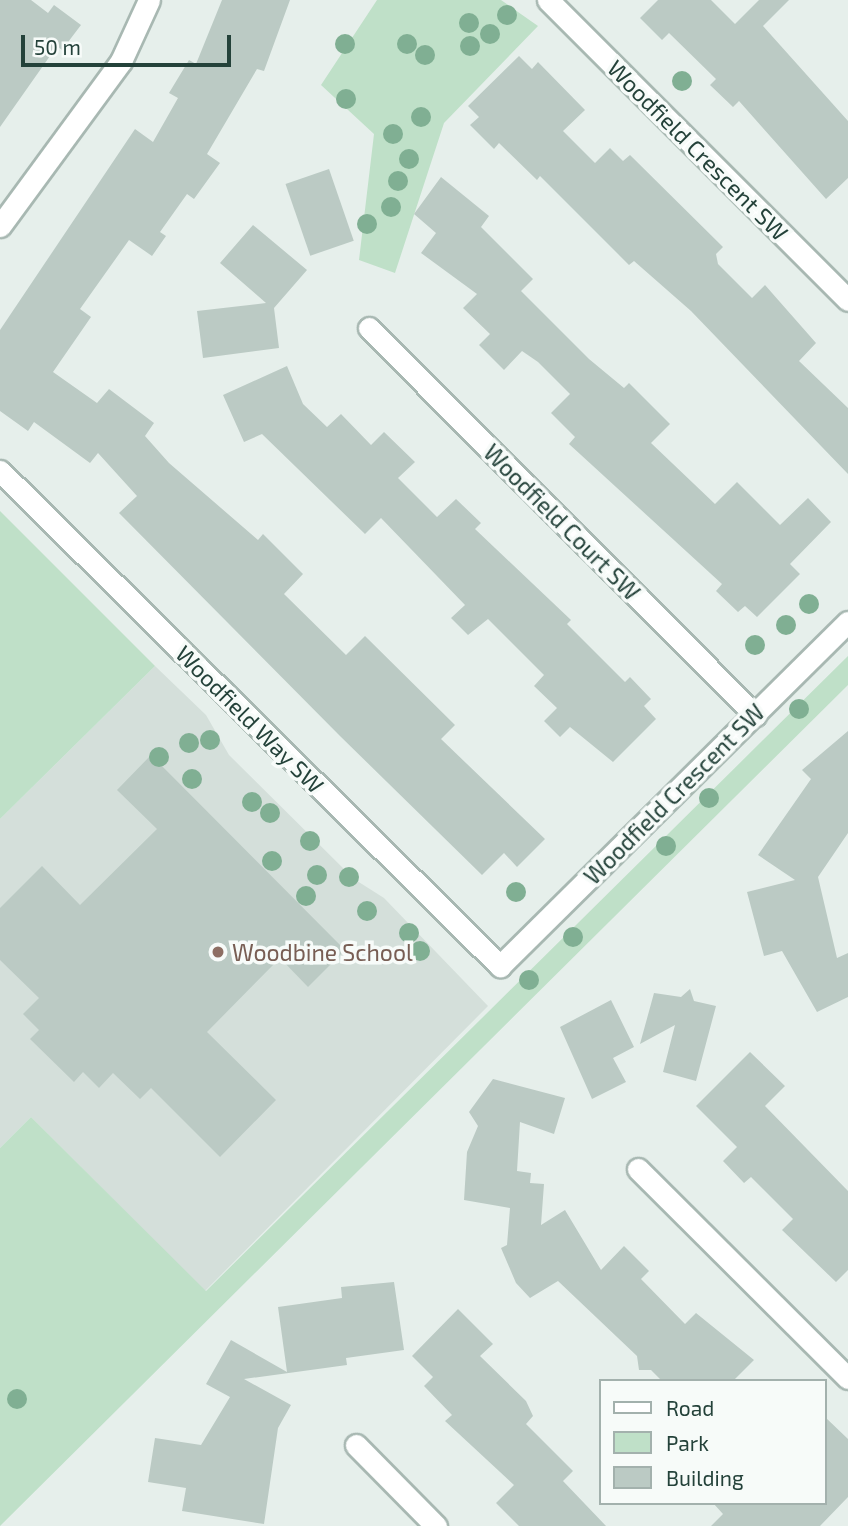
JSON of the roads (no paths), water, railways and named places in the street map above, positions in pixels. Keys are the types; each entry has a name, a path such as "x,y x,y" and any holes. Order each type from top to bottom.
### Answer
{"street":[{"path":"0,226 121,61 149,0"},
{"name":"Woodfield Crescent SW","path":"561,4 848,300"},
{"name":"Woodfield Court SW","path":"369,328 755,715"},
{"name":"Woodfield Way SW","path":"0,471 500,966"},
{"name":"Woodfield Crescent SW","path":"500,966 848,622"},
{"path":"638,1169 848,1378"},
{"path":"356,1445 436,1526"}],"place":[{"name":"Woodbine School","path":"218,952"}]}
